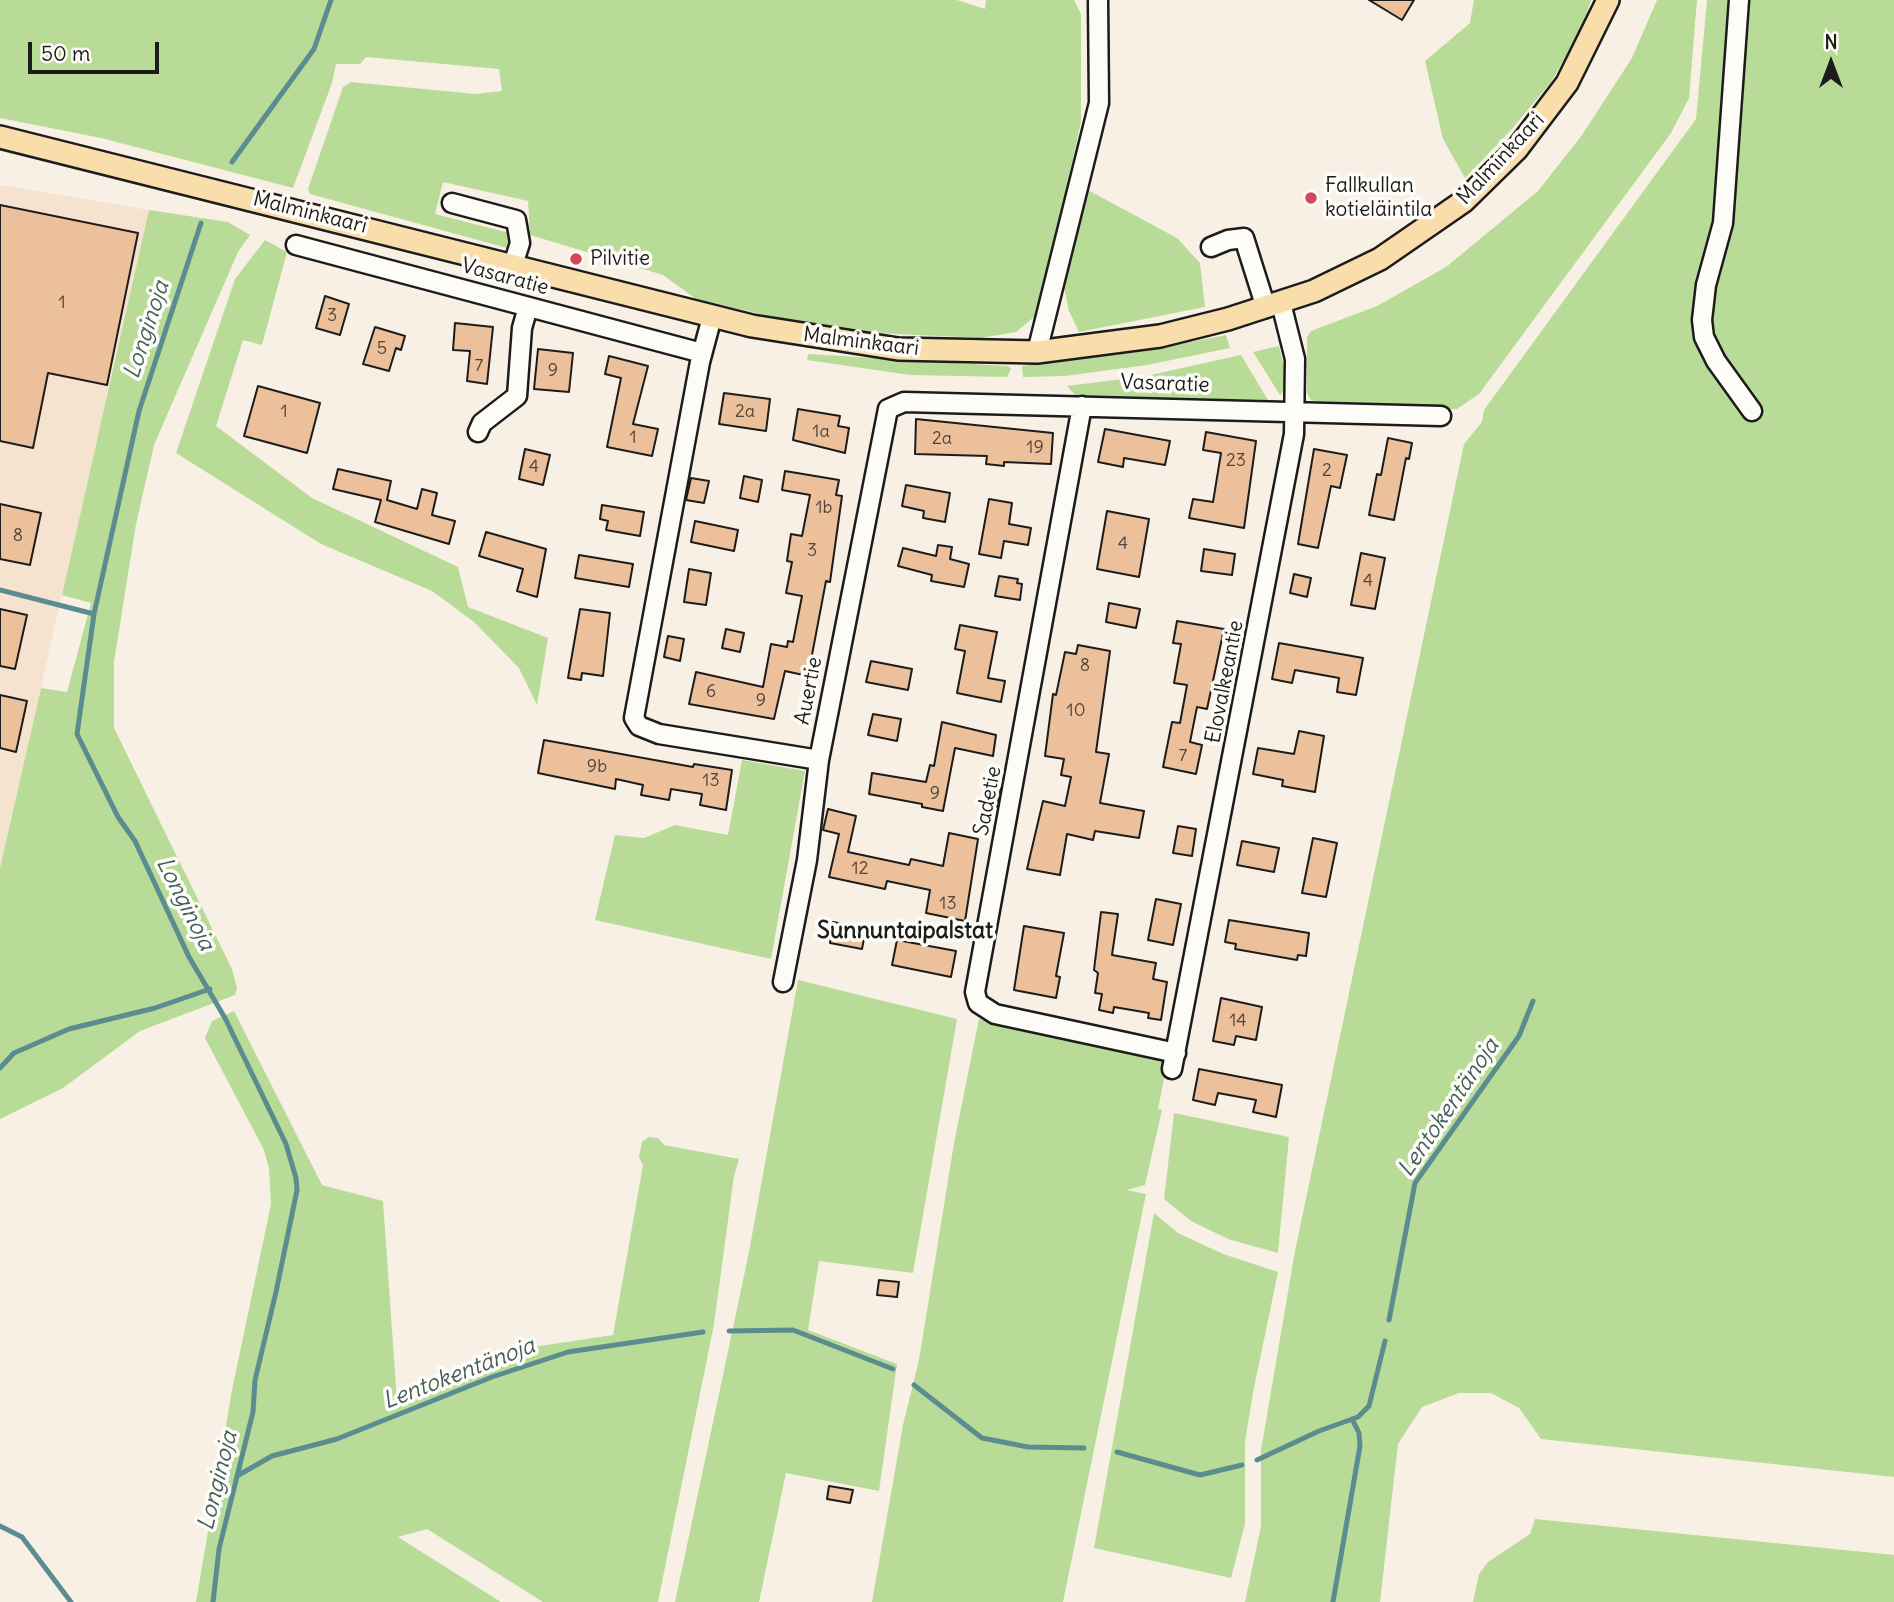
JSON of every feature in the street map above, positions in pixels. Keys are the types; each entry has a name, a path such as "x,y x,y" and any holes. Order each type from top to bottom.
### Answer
{"main road":[{"name":"Malminkaari","path":"0,137 712,317 800,335 898,349 1037,352 1160,336 1273,306 1349,276 1409,240 1464,201 1517,149 1567,83 1608,0"}],"street":[{"path":"1037,352 1099,103 1098,0"},
{"path":"1739,0 1725,210 1718,250 1706,285 1702,320 1704,337 1716,361 1752,411"},
{"path":"452,203 516,220 520,243 513,265"},
{"name":"Elovalkeantie","path":"1174,1061 1282,506 1296,411 1294,345 1273,306 1244,239 1228,240 1211,247"},
{"name":"Vasaratie","path":"296,245 702,353"},
{"path":"478,432 482,423 496,410 517,396 522,328 528,307"},
{"path":"712,317 702,353 634,718 639,726 659,734 819,760"},
{"name":"Vasaratie","path":"888,408 904,402 1441,416"},
{"name":"Sadetie","path":"1082,406 975,992 984,1009 995,1014 1174,1061"},
{"name":"Auertie","path":"783,982 807,860 819,760 888,408"}],"shaded area":[{"path":"0,185 149,210 0,868"}],"green space":[{"path":"0,0 957,0 985,9 986,0 1074,0 1081,14 1081,121 1054,247 1034,317 1016,332 981,338 874,333 787,320 696,299 663,275 530,235 528,201 443,182 435,214 513,234 511,245 507,248 310,194 308,189 343,87 351,82 476,94 502,91 499,69 366,57 360,64 336,64 332,83 293,188 101,138 0,118"},
{"path":"1474,0 1591,0 1582,28 1551,82 1511,130 1465,178 1443,139 1425,61 1470,23"},
{"path":"1657,0 1697,0 1689,98 1671,133 1479,394 1457,409 1387,409 1385,406 1323,404 1311,400 1307,393 1307,337 1311,331 1377,306 1446,267 1538,191 1582,135 1632,58"},
{"path":"1707,0 1894,0 1894,1477 1541,1439 1519,1408 1491,1393 1459,1393 1422,1407 1398,1444 1380,1602 1245,1602 1261,1526 1261,1450 1295,1251 1464,444 1482,422 1484,410 1696,119"},
{"path":"1086,189 1177,238 1200,263 1205,307 1079,332 1069,311 1064,288 1067,252"},
{"path":"149,210 228,222 250,235 238,252 154,445 136,524 114,662 114,728 232,969 237,988 235,995 140,1031 63,1088 0,1119 0,868 41,688 67,692 91,603 62,595"},
{"path":"265,240 287,252 262,345 243,340 216,426 312,498 458,567 468,607 548,638 537,705 519,668 474,622 432,591 321,544 176,453 235,279"},
{"path":"1226,335 1230,348 1147,365 1065,376 1023,377 1022,366 1144,351"},
{"path":"1279,346 1286,375 1285,389 1280,395 1253,352"},
{"path":"808,354 1008,366 1011,369 1007,377 910,375 807,360"},
{"path":"1241,355 1268,400 1077,397 1067,386 1146,376"},
{"path":"742,760 805,771 771,959 595,920 615,835 644,838 675,825 728,835"},
{"path":"798,980 957,1019 913,1273 819,1261 808,1330 897,1364 879,1491 786,1473 759,1602 675,1602 749,1252"},
{"path":"234,1011 322,1185 383,1201 397,1401 533,1347 613,1335 643,1165 639,1157 642,1142 649,1137 658,1138 664,1145 739,1159 734,1176 714,1324 658,1602 543,1602 427,1529 398,1537 501,1602 196,1602 232,1390 271,1204 269,1169 264,1150 205,1038 212,1021"},
{"path":"979,1019 1163,1055 1167,1064 1158,1109 1162,1110 1145,1185 1127,1190 1146,1194 1063,1602 872,1602 903,1425 919,1360 954,1143"},
{"path":"1174,1113 1289,1137 1278,1253 1228,1239 1191,1221 1164,1199"},
{"path":"1154,1213 1178,1233 1223,1254 1278,1272 1245,1442 1245,1524 1231,1578 1094,1548"},
{"path":"1535,1519 1894,1555 1894,1602 1473,1602 1479,1574 1488,1562 1530,1534"}],"building":[{"path":"1369,0 1414,0 1402,20"},
{"path":"0,205 138,233 107,385 48,373 33,448 0,441"},
{"path":"325,296 349,304 340,335 316,328"},
{"path":"455,323 493,327 487,384 467,381 470,351 453,350"},
{"path":"375,327 405,336 401,350 396,348 389,371 363,364"},
{"path":"538,349 573,353 569,392 534,389"},
{"path":"609,356 648,366 633,424 658,429 652,456 607,447 621,378 605,374"},
{"path":"258,386 320,403 307,453 244,436"},
{"path":"724,393 770,399 766,431 719,424"},
{"path":"798,409 840,416 838,426 849,428 845,453 793,440"},
{"path":"916,419 1053,433 1051,464 1004,462 1004,466 986,464 987,456 915,454"},
{"path":"1105,429 1170,441 1165,465 1124,458 1123,467 1098,462"},
{"path":"1206,432 1256,441 1244,528 1189,518 1193,499 1213,502 1221,453 1203,450"},
{"path":"1388,438 1412,443 1409,459 1406,458 1394,520 1369,515"},
{"path":"525,449 550,455 543,485 519,479"},
{"path":"1314,449 1347,455 1340,488 1331,486 1318,548 1298,544"},
{"path":"338,469 391,481 387,500 417,509 422,489 437,493 432,515 455,521 449,544 375,522 381,500 333,489"},
{"path":"785,471 839,480 836,495 842,496 830,582 826,581 808,676 785,671 774,719 689,704 696,672 763,687 771,644 787,647 788,641 793,642 802,596 786,593 792,562 787,561 791,534 802,536 810,495 782,490"},
{"path":"744,476 762,480 758,502 740,498"},
{"path":"691,478 709,481 704,503 686,500"},
{"path":"906,485 950,493 945,522 923,518 924,511 902,506"},
{"path":"989,499 1012,503 1009,524 1031,528 1028,545 1004,541 1001,558 979,554"},
{"path":"0,504 41,513 30,565 0,559"},
{"path":"602,505 644,512 640,536 606,530 608,521 600,519"},
{"path":"1107,511 1149,519 1139,577 1097,569"},
{"path":"695,521 738,530 734,551 691,542"},
{"path":"486,532 546,549 537,597 517,591 523,569 479,556"},
{"path":"938,545 952,547 950,559 969,564 964,587 931,581 932,575 898,566 903,548 936,556"},
{"path":"1204,549 1235,554 1232,575 1201,571"},
{"path":"1361,553 1385,558 1375,609 1351,605"},
{"path":"579,555 633,564 629,587 575,578"},
{"path":"689,569 711,573 706,605 684,602"},
{"path":"1294,574 1311,578 1307,597 1290,593"},
{"path":"999,576 1018,579 1017,583 1022,584 1020,600 995,596"},
{"path":"1109,603 1140,609 1136,628 1106,622"},
{"path":"0,609 27,615 15,669 0,666"},
{"path":"580,609 610,613 603,676 582,673 581,680 568,678"},
{"path":"1177,621 1224,629 1207,709 1197,707 1190,742 1202,745 1196,774 1163,767 1172,722 1180,723 1187,685 1174,683 1181,644 1173,643"},
{"path":"960,625 997,632 988,678 1005,681 1001,702 957,693 965,651 955,649"},
{"path":"726,629 744,633 740,652 722,648"},
{"path":"668,636 684,639 680,661 664,657"},
{"path":"1279,643 1363,658 1356,695 1337,692 1339,678 1295,670 1292,683 1272,679"},
{"path":"1078,645 1110,651 1096,752 1109,754 1100,803 1144,811 1139,838 1095,831 1093,840 1067,834 1060,875 1027,869 1043,801 1065,806 1071,777 1061,775 1064,759 1045,756 1053,694 1056,695 1065,652 1076,654"},
{"path":"871,661 912,669 908,690 866,682"},
{"path":"0,695 27,701 16,752 0,748"},
{"path":"873,714 901,719 897,741 868,735"},
{"path":"942,722 996,735 993,756 955,748 943,811 922,807 922,804 869,794 872,773 926,782 930,765 934,766"},
{"path":"1299,731 1324,736 1315,792 1282,786 1283,780 1253,774 1258,748 1294,754"},
{"path":"544,740 693,767 694,764 732,770 726,810 700,805 702,794 671,789 669,800 641,795 643,785 616,779 615,789 538,773"},
{"path":"985,785 1001,788 997,807 982,804"},
{"path":"828,809 856,816 848,852 909,865 911,859 943,866 949,833 978,839 965,921 926,913 930,890 887,881 885,889 829,877 839,834 823,830"},
{"path":"1178,826 1196,829 1192,856 1173,853"},
{"path":"1313,838 1337,843 1326,897 1302,893"},
{"path":"1242,841 1279,848 1274,872 1237,865"},
{"path":"1156,899 1181,904 1173,945 1148,940"},
{"path":"1101,912 1118,914 1112,955 1156,963 1153,979 1167,982 1161,1020 1148,1018 1149,1013 1114,1007 1113,1013 1099,1010 1102,994 1095,993 1098,973 1094,970"},
{"path":"1229,920 1309,933 1306,956 1298,955 1297,960 1235,949 1236,944 1225,942"},
{"path":"833,922 866,928 862,949 830,943"},
{"path":"1024,926 1064,933 1056,976 1060,977 1056,998 1014,990"},
{"path":"897,940 956,951 951,977 892,965"},
{"path":"1221,998 1262,1007 1256,1040 1236,1036 1234,1045 1213,1041"},
{"path":"1199,1069 1282,1085 1276,1117 1253,1112 1256,1100 1218,1093 1215,1105 1193,1100"},
{"path":"879,1280 899,1282 897,1297 877,1295"},
{"path":"829,1486 853,1490 850,1503 827,1499"}],"waterway":[{"name":"Longinoja","path":"232,162 314,49 331,0"},
{"name":"Longinoja","path":"201,223 139,411 94,614 77,734 118,817 135,841 189,957 225,1018 286,1144 296,1178 297,1190 255,1380 253,1412 219,1549 213,1602"},
{"path":"0,590 94,614"},
{"path":"0,1068 14,1053 69,1029 155,1008 210,989"},
{"name":"Lentokentänoja","path":"1389,1320 1415,1183 1519,1036 1533,1001"},
{"name":"Lentokentänoja","path":"729,1331 793,1330 893,1369"},
{"name":"Lentokentänoja","path":"237,1476 272,1456 337,1439 492,1377 568,1352 703,1332"},
{"name":"Lentokentänoja","path":"1257,1460 1319,1431 1358,1417 1369,1406 1385,1341"},
{"name":"Lentokentänoja","path":"914,1385 982,1438 1028,1447 1084,1448"},
{"path":"1333,1602 1360,1446 1359,1433 1352,1419"},
{"name":"Lentokentänoja","path":"1117,1452 1200,1475 1242,1465"},
{"path":"0,1526 22,1537 71,1602"}],"place":[{"name":"Fallkullan kotieläintila","path":"1311,198"},
{"name":"Pilvitie","path":"576,259"}],"district":[{"name":"Sunnuntaipalstat","path":"905,931"}]}
